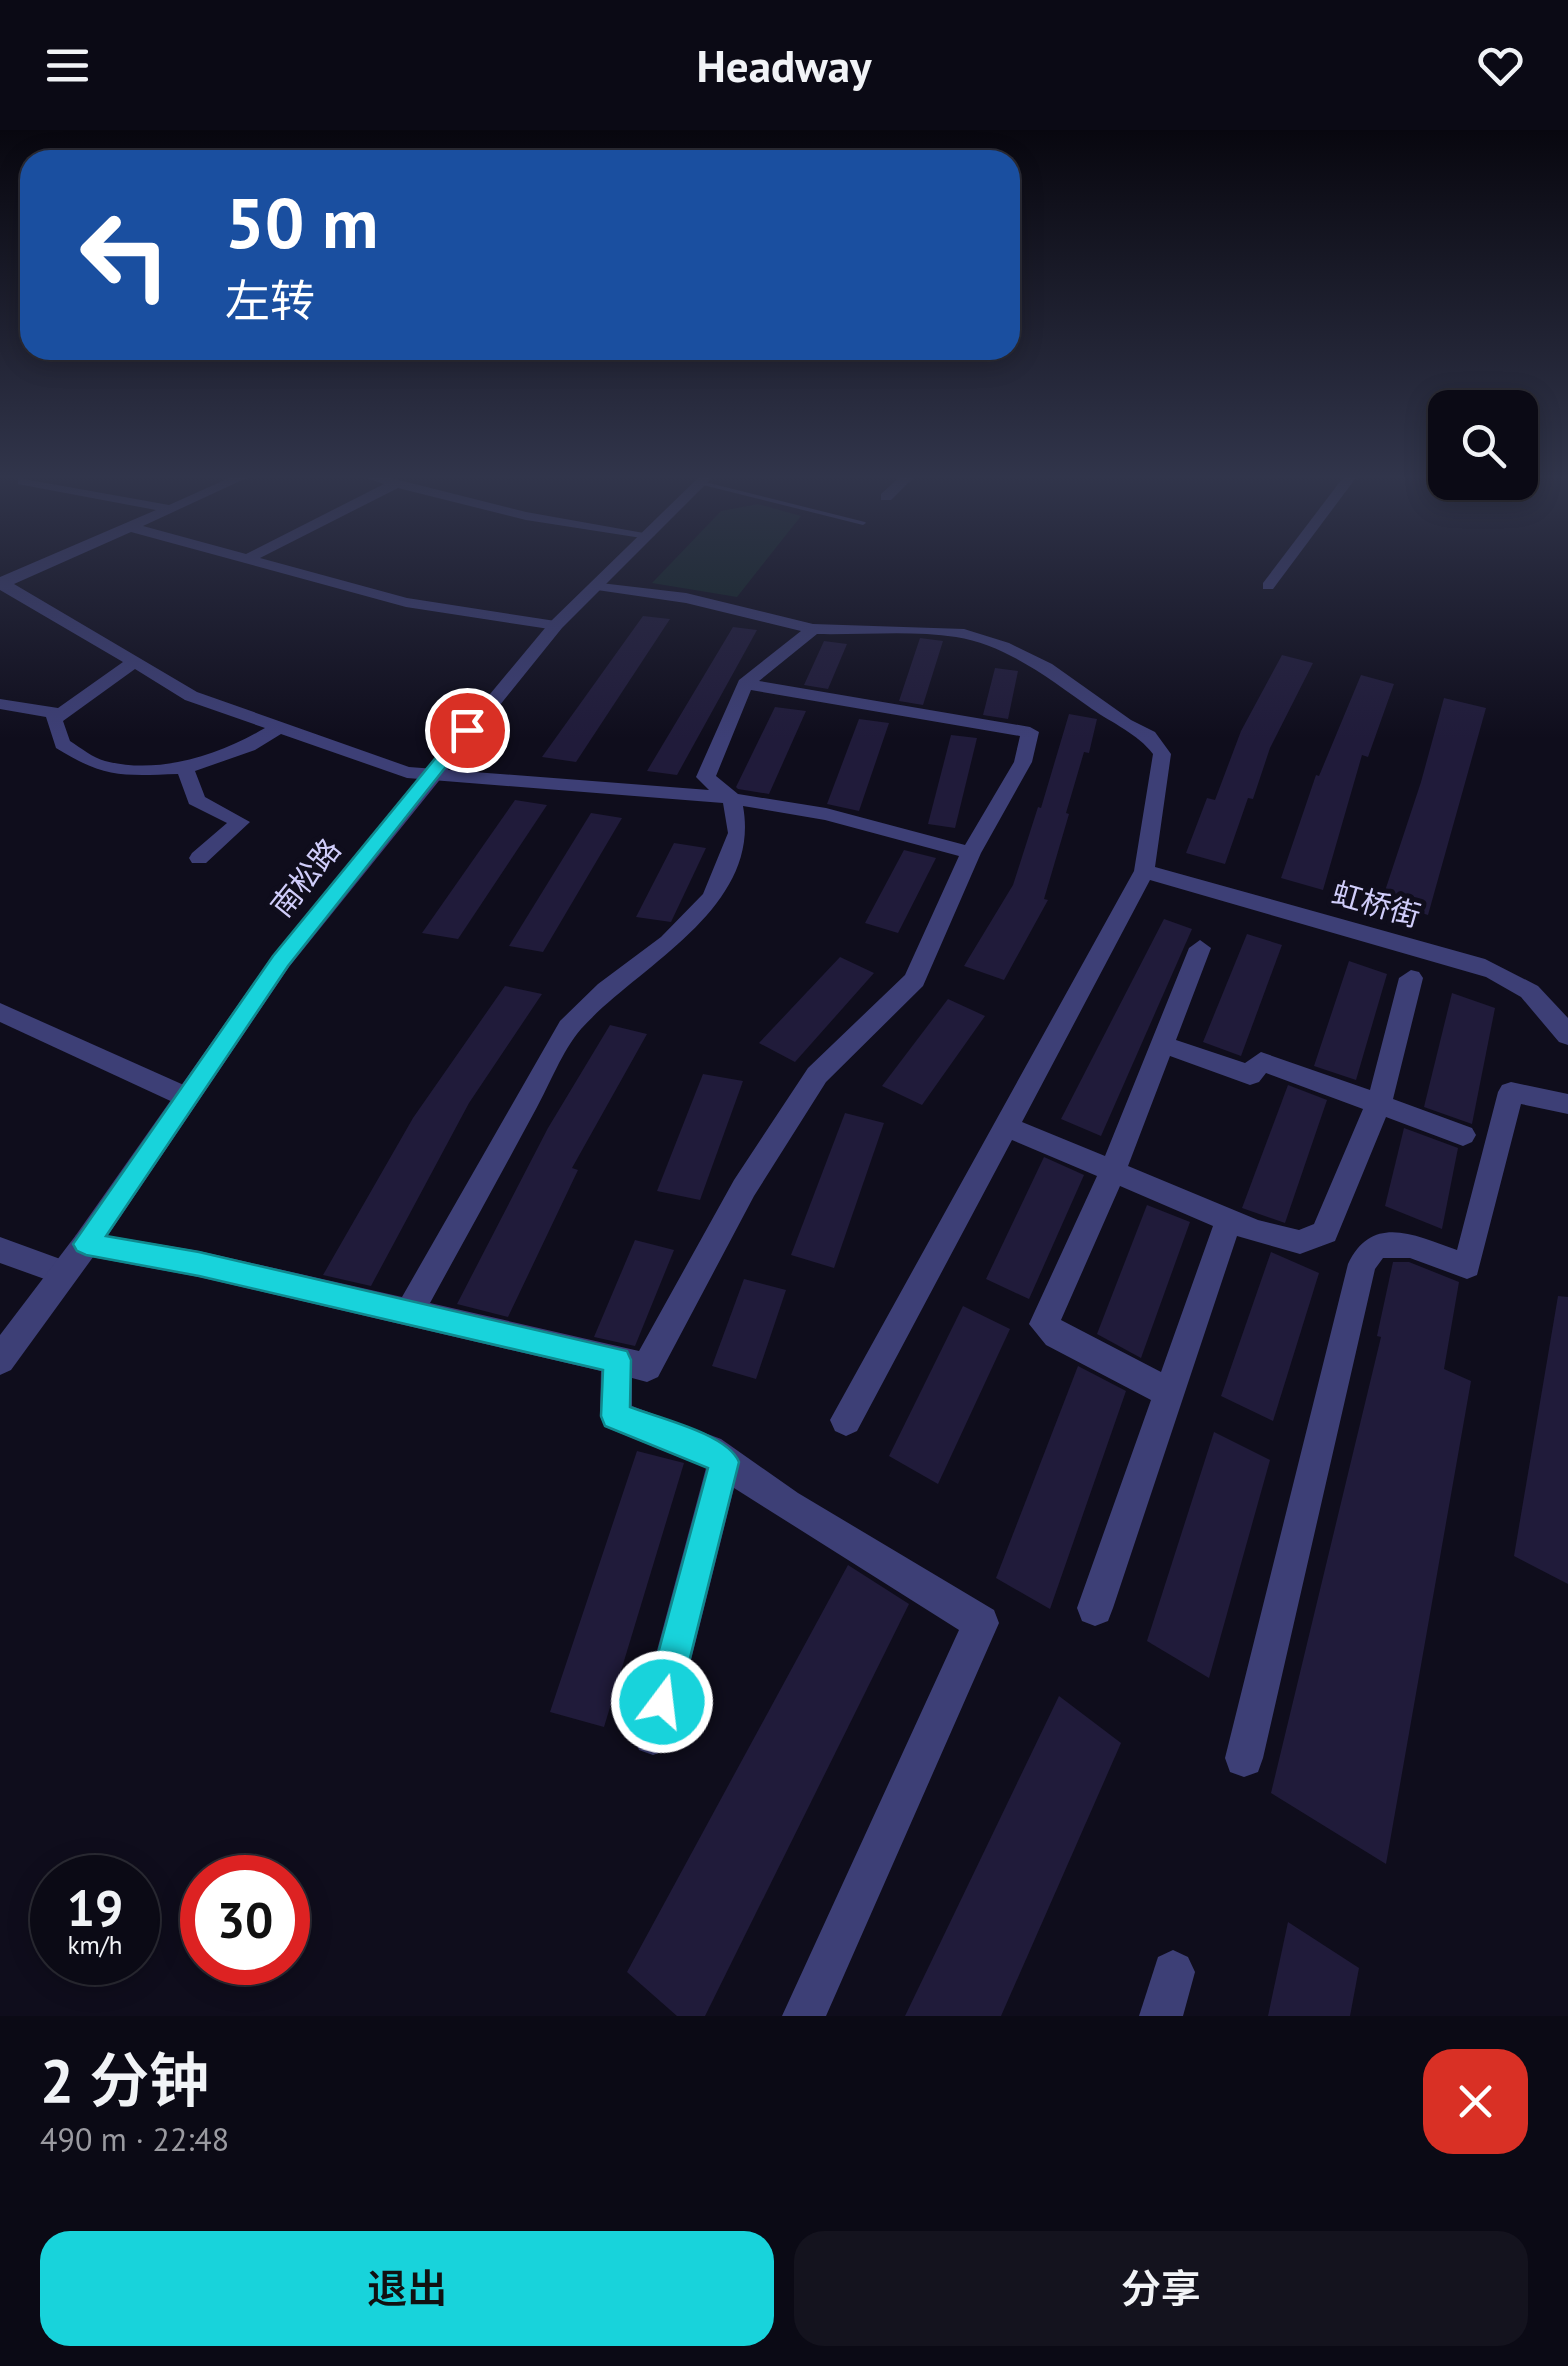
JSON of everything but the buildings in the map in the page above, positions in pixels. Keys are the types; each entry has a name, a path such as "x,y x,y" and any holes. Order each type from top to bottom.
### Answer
{"street":[{"path":"1,584 48,563"},
{"path":"264,563 406,602 556,625"},
{"name":"南松路","path":"0,1360 86,1244 281,961 556,625 619,563"},
{"path":"1268,586 1285,563"},
{"path":"1,584 191,696 407,772 732,799 826,814 971,853"},
{"path":"597,585 686,598 813,629 958,632 1003,646 1046,668 1149,736 1162,754 1144,871 846,1420"},
{"path":"408,1312 569,1027 606,990 668,942 712,897 738,832 732,799 706,778 745,684 813,629"},
{"path":"134,662 54,719 62,744 98,766 186,768 248,746 280,727"},
{"path":"86,1244 199,1264 647,1368 744,1188 817,1075 916,980 971,853 1022,762 1030,732 745,684"},
{"path":"0,704 60,714"},
{"path":"186,768 196,800 240,822 199,858"},
{"name":"虹桥街","path":"1144,871 1478,965 1518,980 1539,996 1568,1036"},
{"path":"1168,1392 1057,1335 1044,1324 1114,1171 1200,948"},
{"path":"1004,1125 1229,1220 1300,1242 1325,1232 1378,1104 1411,978"},
{"path":"0,1012 186,1097"},
{"path":"1165,1044 1250,1075 1261,1060 1462,1135"},
{"path":"1244,1758 1362,1264 1376,1245 1410,1246 1466,1266 1511,1092 1568,1104"},
{"path":"1095,1608 1229,1220"},
{"path":"0,1250 64,1273"},
{"path":"617,1360 616,1416 709,1451 786,1505 981,1623 804,2016"},
{"path":"653,1736 724,1462"},
{"path":"1161,2016 1173,1972"}],"green space":[{"path":"671,563 764,563 737,597 652,583"}],"route":[{"path":"467,730 281,961 86,1244 199,1264 617,1360 616,1416 709,1451 724,1462 662,1702"}]}
